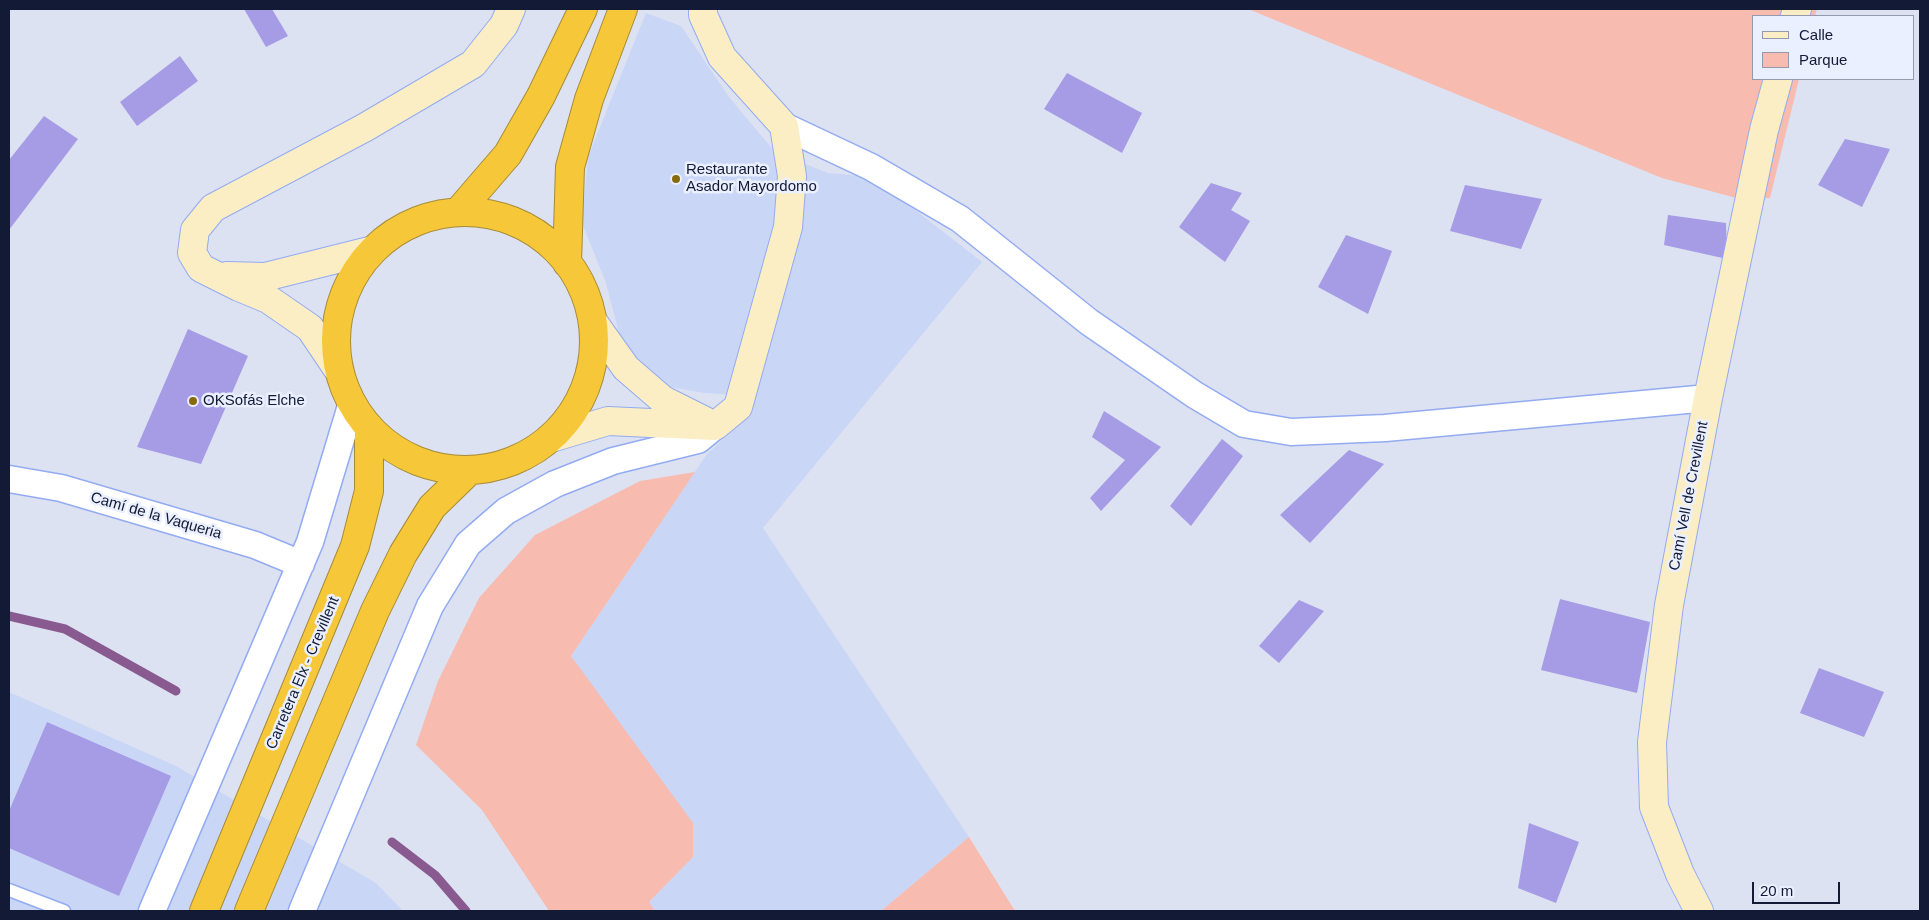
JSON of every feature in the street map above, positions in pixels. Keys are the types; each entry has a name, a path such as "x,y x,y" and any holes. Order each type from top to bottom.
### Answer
{"highway":[{"path":"458,212 508,154 541,96 582,9"},
{"path":"567,263 570,167 589,99 623,9"},
{"path":"474,211 514,220 549,242 577,276 594,323 594,359 575,410 551,438 513,462 469,471 427,466 384,443 351,406 337,368 340,305 358,267 382,241 437,214 458,212 474,211"},
{"name":"Carretera Elx - Crevillent","path":"204,911 355,546 369,491 369,427"},
{"path":"251,908 374,611 395,570 432,507 469,471"}],"street":[{"path":"337,368 310,328 268,299 201,268 192,253 195,230 213,208 364,128 473,64 504,25 511,9"},
{"path":"703,9 703,15 722,57 784,126 871,167 960,219 1089,322 1195,395 1244,424 1291,432 1385,428 1708,398"},
{"name":"Camí Vell de Crevillent","path":"1698,911 1680,874 1654,807 1652,742 1669,605 1708,398 1764,130 1778,80"},
{"path":"302,911 430,606 468,544 506,511 555,484 613,461 698,440 738,408 788,227 792,176 784,126"},
{"path":"216,276 265,277 373,250"},
{"path":"594,323 626,368 656,394 715,426"},
{"path":"152,911 310,542 351,406"},
{"path":"551,438 608,421 715,426"},
{"name":"Camí de la Vaqueria","path":"9,479 61,488 255,546 301,564"}],"lane":[{"path":"9,890 64,911"}],"shaded area":[{"path":"646,13 681,26 729,97 775,152 828,173 873,177 982,262 763,528 969,837 881,911 655,911 649,902 693,857 571,656 707,454 744,420 753,396 704,393 654,384 633,365 619,333 606,283 582,223 588,157"},
{"path":"9,692 176,766 376,883 403,911 9,911"}],"green space":[{"path":"1248,9 1817,9 1815,15 1752,15 1752,80 1799,80 1770,198 1740,199 1662,178"},
{"path":"695,472 571,656 693,823 693,857 649,902 655,911 549,911 482,810 416,745 438,681 479,598 535,535 640,481"},
{"path":"969,837 1015,911 881,911"}],"building":[{"path":"244,9 272,9 288,36 266,47"},
{"path":"180,56 198,81 137,126 120,102"},
{"path":"1067,73 1142,113 1122,153 1044,109"},
{"path":"44,116 78,139 9,230 9,160"},
{"path":"1845,139 1890,149 1862,207 1818,185"},
{"path":"1211,183 1242,193 1231,210 1250,221 1225,262 1179,227"},
{"path":"1465,185 1542,199 1521,249 1450,231"},
{"path":"1668,215 1726,223 1727,259 1664,245"},
{"path":"1346,235 1392,251 1368,314 1318,287"},
{"name":"OKSofás Elche","path":"188,329 248,356 201,464 137,447"},
{"path":"1104,411 1161,447 1101,511 1090,498 1125,460 1092,437"},
{"path":"1222,439 1243,456 1191,526 1170,506"},
{"path":"1349,450 1384,464 1310,543 1280,515"},
{"path":"1560,599 1650,622 1637,693 1541,670"},
{"path":"1299,600 1324,611 1279,663 1259,646"},
{"path":"1819,668 1884,692 1864,737 1800,713"},
{"path":"47,722 171,776 119,896 9,848 9,811"},
{"path":"1529,823 1579,842 1556,903 1518,888"}],"waterway":[{"path":"9,616 65,629 176,691"},
{"path":"392,842 435,875 466,911"}],"place":[{"name":"Restaurante Asador Mayordomo","path":"676,179"},
{"name":"OKSofás Elche","path":"193,401"}]}
